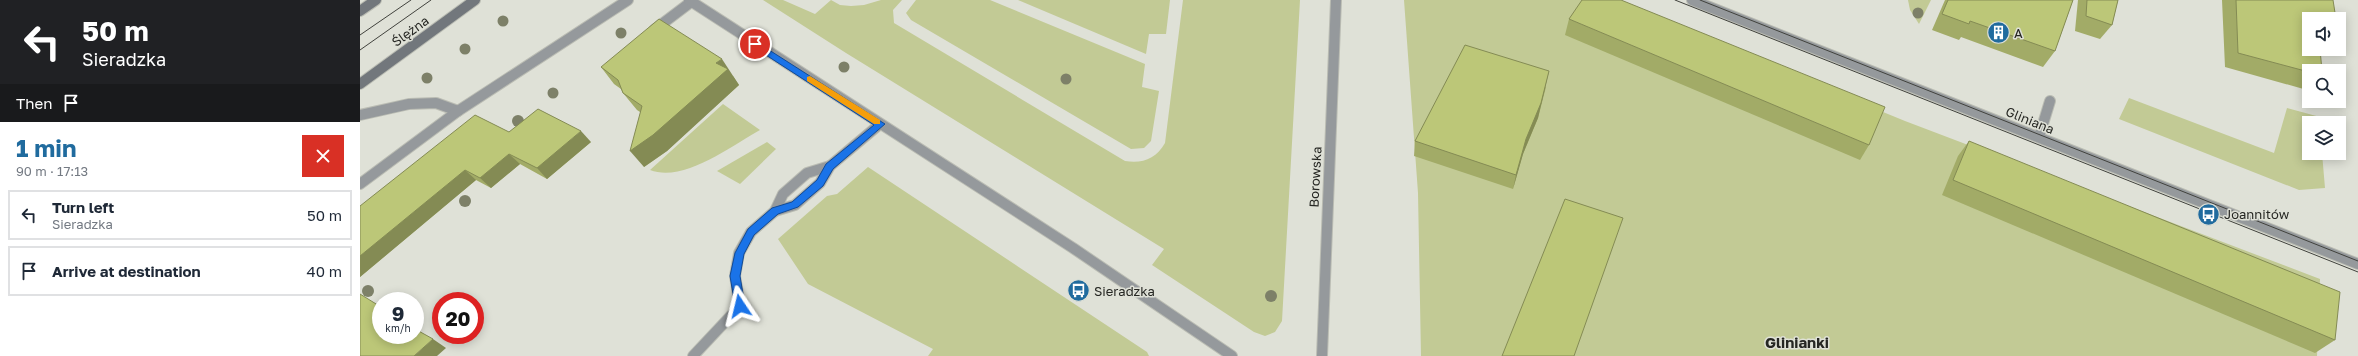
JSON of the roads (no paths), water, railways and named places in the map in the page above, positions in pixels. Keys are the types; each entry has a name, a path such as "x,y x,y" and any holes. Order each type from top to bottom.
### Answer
{"main road":[{"path":"360,11 376,0"},
{"name":"Ślężna","path":"360,84 476,0"}],"street":[{"path":"360,184 458,111 628,0"},
{"name":"Borowska","path":"1322,356 1336,0"},
{"name":"Gliniana","path":"1692,0 2358,264"},
{"path":"646,37 690,1 1073,248 1232,356"},
{"path":"2039,137 2050,101"},
{"path":"360,115 416,104 436,103 458,111"},
{"path":"775,211 795,205 820,183 830,166 880,124"},
{"path":"693,356 740,306 735,276 739,253 751,232 775,211 783,194 807,173 830,166"}],"tram line":[{"path":"360,35 411,0"},
{"path":"360,50 431,0"},
{"path":"1675,0 2358,272"},
{"path":"1700,0 2358,261"}],"place":[{"name":"A","path":"1998,33"},
{"name":"Joannitów","path":"2209,214"},
{"name":"Sieradzka","path":"1078,291"}],"district":[{"name":"Glinianki","path":"1797,342"}]}
